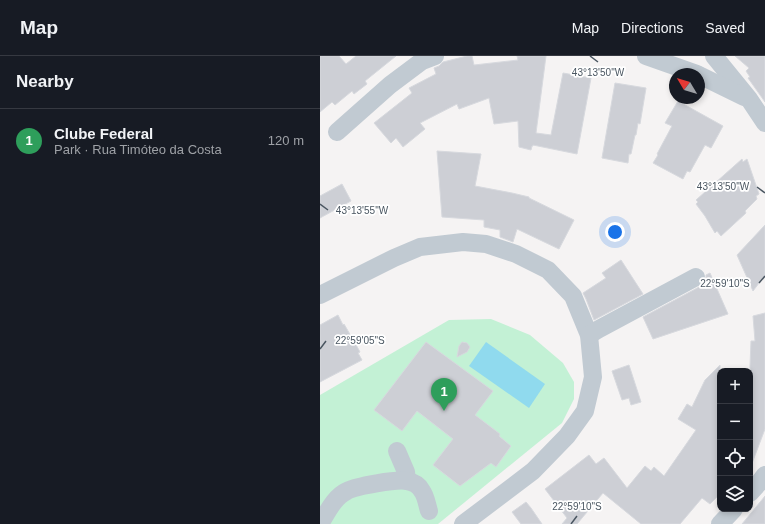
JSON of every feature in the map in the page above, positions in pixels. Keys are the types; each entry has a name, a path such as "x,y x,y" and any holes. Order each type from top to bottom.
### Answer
{"street":[{"path":"336,132 390,85 422,62 435,56"},
{"path":"646,56 681,68"},
{"path":"714,56 749,99 765,123"},
{"path":"705,77 749,99"},
{"path":"320,295 394,258 420,247 463,242 486,244 516,254 548,270 573,296 589,335 593,377 585,411 567,436 533,470 463,524"},
{"path":"589,335 696,277"},
{"path":"397,451 406,472 407,481"},
{"path":"753,490 765,475"},
{"path":"320,524 336,499 347,491 379,483 407,481 414,484 423,491 429,511"},
{"path":"720,524 731,512"}],"green space":[{"path":"491,319 530,335 563,363 574,382 574,399 562,423 438,524 320,524 320,395 449,320"}],"water":[{"path":"486,342 545,384 529,408 469,366"}],"building":[{"path":"320,56 339,56 346,64 356,56 396,56 365,81 367,84 354,94 352,91 335,105 332,102 320,112"},
{"path":"472,56 474,65 518,60 517,56 546,56 536,133 551,135 563,73 591,78 577,154 533,145 531,150 519,147 518,121 494,124 489,98 459,109 457,104 420,123 425,129 403,147 396,138 391,143 374,123 412,93 409,88 436,74 434,68 443,62"},
{"path":"735,56 765,56 765,102 748,78 750,77 746,71 749,68"},
{"path":"615,83 646,88 640,124 638,123 631,154 629,154 628,163 602,158"},
{"path":"676,104 683,104 723,126 711,148 705,145 690,172 687,171 683,179 653,163 672,126 665,123"},
{"path":"437,151 481,154 475,186 529,197 574,220 559,249 517,229 513,242 500,237 500,230 484,227 484,220 442,217"},
{"path":"742,159 743,162 747,159 759,194 756,196 757,199 745,211 746,213 721,236 717,231 715,233 696,204 698,202 696,200"},
{"path":"342,184 351,201 320,218 320,196"},
{"path":"765,225 765,275 753,291 737,255"},
{"path":"621,260 643,294 594,320 583,293 606,278 602,273"},
{"path":"710,273 728,314 653,339 643,317 701,286 705,282 706,275"},
{"path":"765,313 765,429 753,461 753,368 750,368 750,366 751,341 755,341 753,316"},
{"path":"338,315 360,352 358,353 362,360 320,382 320,325"},
{"path":"426,342 493,391 475,415 500,434 499,436 511,446 496,467 491,463 460,486 433,465 453,439 417,411 402,431 374,410"},
{"path":"462,342 467,343 470,347 467,352 457,357 459,346"},
{"path":"629,365 641,402 631,405 629,398 622,400 612,371"},
{"path":"717,368 716,498 710,504 702,498 680,524 641,524 603,493 577,524 562,524 567,518 545,489 589,455 596,464 604,458 627,488 645,466 651,471 654,467 664,476 696,430 678,419 687,404 692,407 705,380"},
{"path":"765,496 765,524 742,524"},
{"path":"526,502 542,524 521,524 512,512"}],"place":[{"name":"Clube Federal","path":"444,411"}]}
